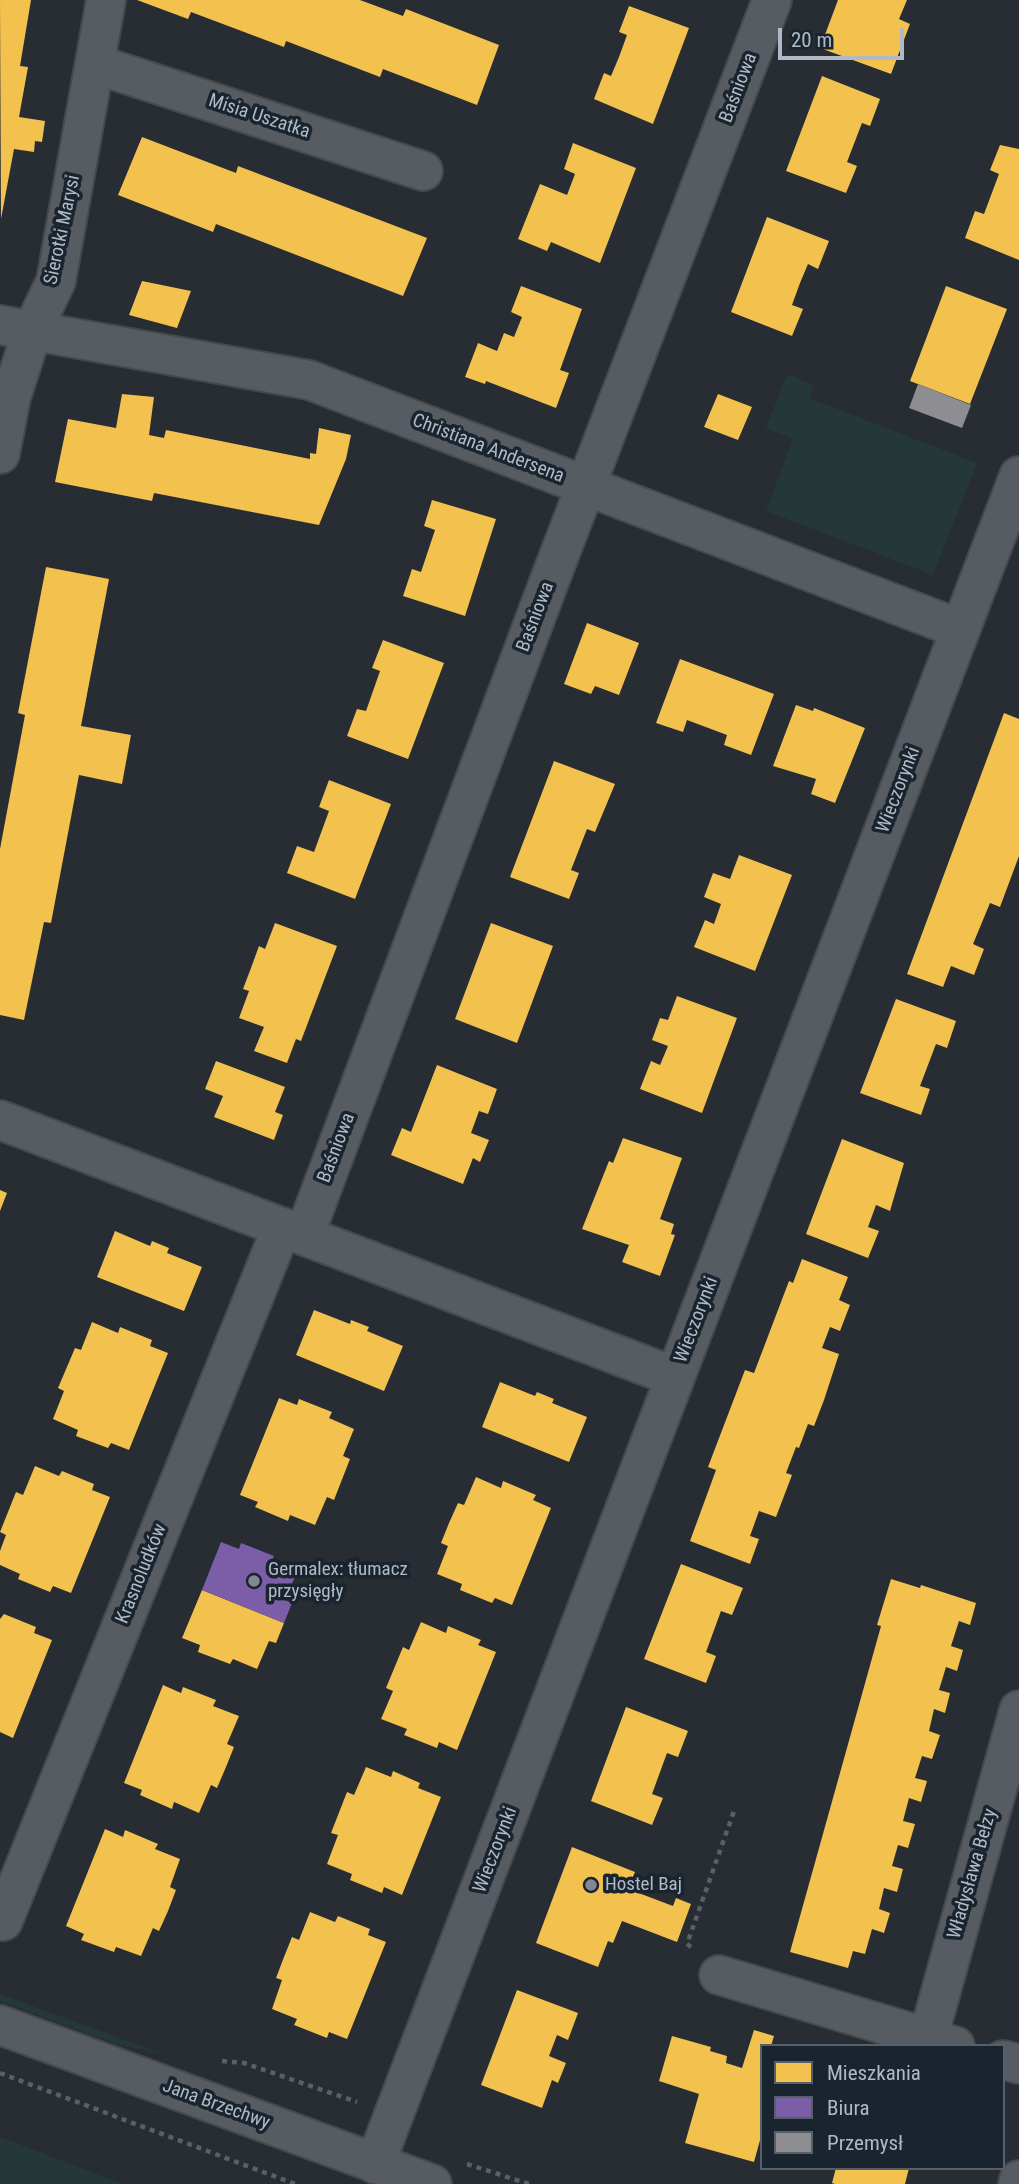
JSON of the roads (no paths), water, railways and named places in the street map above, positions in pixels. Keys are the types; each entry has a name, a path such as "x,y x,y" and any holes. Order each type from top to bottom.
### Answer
{"street":[{"name":"Sierotki Marysi","path":"0,454 11,397 16,327 57,281 106,0"},
{"name":"Baśniowa","path":"293,1231 586,486 772,0"},
{"name":"Misia Uszatka","path":"95,64 423,171"},
{"name":"Christiana Andersena","path":"16,327 309,380 960,629"},
{"name":"Wieczorynki","path":"375,2164 1019,475"},
{"path":"0,1120 675,1377"},
{"name":"Krasnoludków","path":"3,1921 293,1231"},
{"name":"Władysława Bełzy","path":"941,2042 1019,1710"},
{"path":"719,1975 941,2042"},
{"name":"Jana Brzechwy","path":"0,2025 432,2184"}],"place":[{"name":"Germalex: tłumacz przysięgły","path":"254,1581"},
{"name":"Hostel Baj","path":"591,1885"}]}
